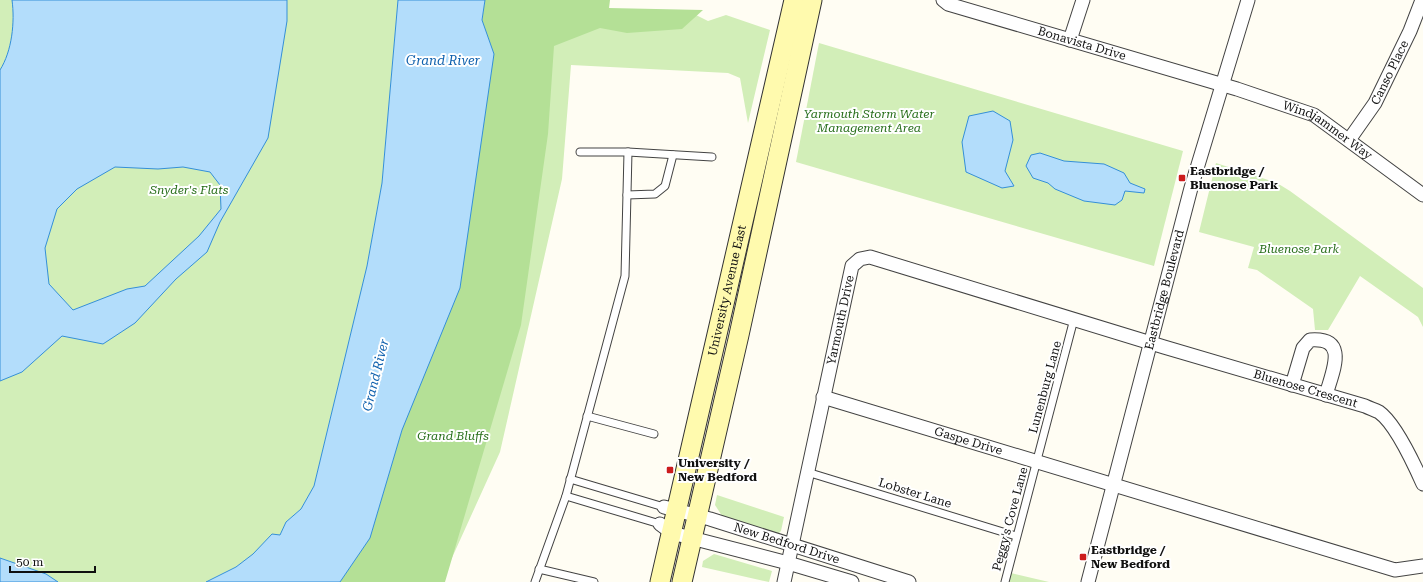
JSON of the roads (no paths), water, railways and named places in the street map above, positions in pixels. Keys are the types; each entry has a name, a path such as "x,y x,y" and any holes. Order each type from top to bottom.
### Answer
{"main road":[{"name":"University Avenue East","path":"660,582 666,528 670,509 794,0"},
{"name":"University Avenue East","path":"682,582 812,0"}],"street":[{"name":"Bonavista Drive","path":"942,0 948,4 1222,84"},
{"path":"1070,40 1083,0"},
{"name":"Eastbridge Boulevard","path":"1088,582 1191,188 1248,0"},
{"name":"Canso Place","path":"1349,140 1375,103 1410,31 1422,0"},
{"name":"Windjammer Way","path":"1222,84 1314,115 1423,195"},
{"name":"Yarmouth Drive","path":"784,582 852,266 860,259 870,257 880,259 1150,343"},
{"path":"1292,385 1303,348 1310,340 1322,340 1332,346 1337,356 1326,395"},
{"name":"Bluenose Crescent","path":"1150,343 1365,406 1380,413 1389,423 1410,456 1423,484"},
{"name":"Gaspe Drive","path":"823,397 1113,485"},
{"path":"1113,485 1395,570 1423,566"},
{"name":"New Bedford Drive","path":"670,509 697,515 909,582"},
{"name":"New Bedford Drive","path":"666,528 692,538 788,563 852,582"}],"lane":[{"path":"580,152 628,152 712,157"},
{"path":"535,582 566,496 625,276 628,152"},
{"path":"626,195 655,194 665,186 673,155"},
{"name":"Lunenburg Lane","path":"1037,462 1074,319"},
{"path":"587,416 654,434"},
{"name":"Peggy's Cove Lane","path":"1005,582 1016,536 1037,462"},
{"name":"Lobster Lane","path":"807,472 1016,536"},
{"path":"570,479 670,509"},
{"path":"566,496 666,528"},
{"path":"540,569 594,582"}],"water":[{"path":"12,0 287,0 287,21 268,138 220,222 207,252 176,279 135,323 103,344 62,336 22,372 0,381 0,70 7,54 12,36","holes":["115,167 158,169 183,167 210,172 220,185 221,209 199,236 145,286 127,289 73,310 49,284 45,248 57,209 77,189"]},
{"name":"Grand River","path":"398,0 485,0 482,20 494,54 460,288 402,430 370,538 340,582 206,582 236,567 253,554 272,534 280,535 286,522 301,509 314,486 367,266 382,183"},
{"path":"993,111 1010,121 1013,140 1005,171 1014,186 1002,188 966,172 962,142 969,116"},
{"path":"1040,153 1064,161 1104,164 1124,173 1130,183 1145,189 1144,193 1125,191 1122,200 1115,205 1084,201 1055,189 1048,183 1033,178 1026,166 1031,155"},
{"path":"0,558 46,574 58,582 0,582"}],"place":[{"name":"Eastbridge / Bluenose Park","path":"1182,178"},
{"name":"University / New Bedford","path":"670,470"},
{"name":"Eastbridge / New Bedford","path":"1083,557"}],"park label":[{"name":"Yarmouth Storm Water Management Area","path":"869,121"},
{"name":"Snyder's Flats","path":"189,190"},
{"name":"Bluenose Park","path":"1299,249"},
{"name":"Grand Bluffs","path":"453,436"}]}
